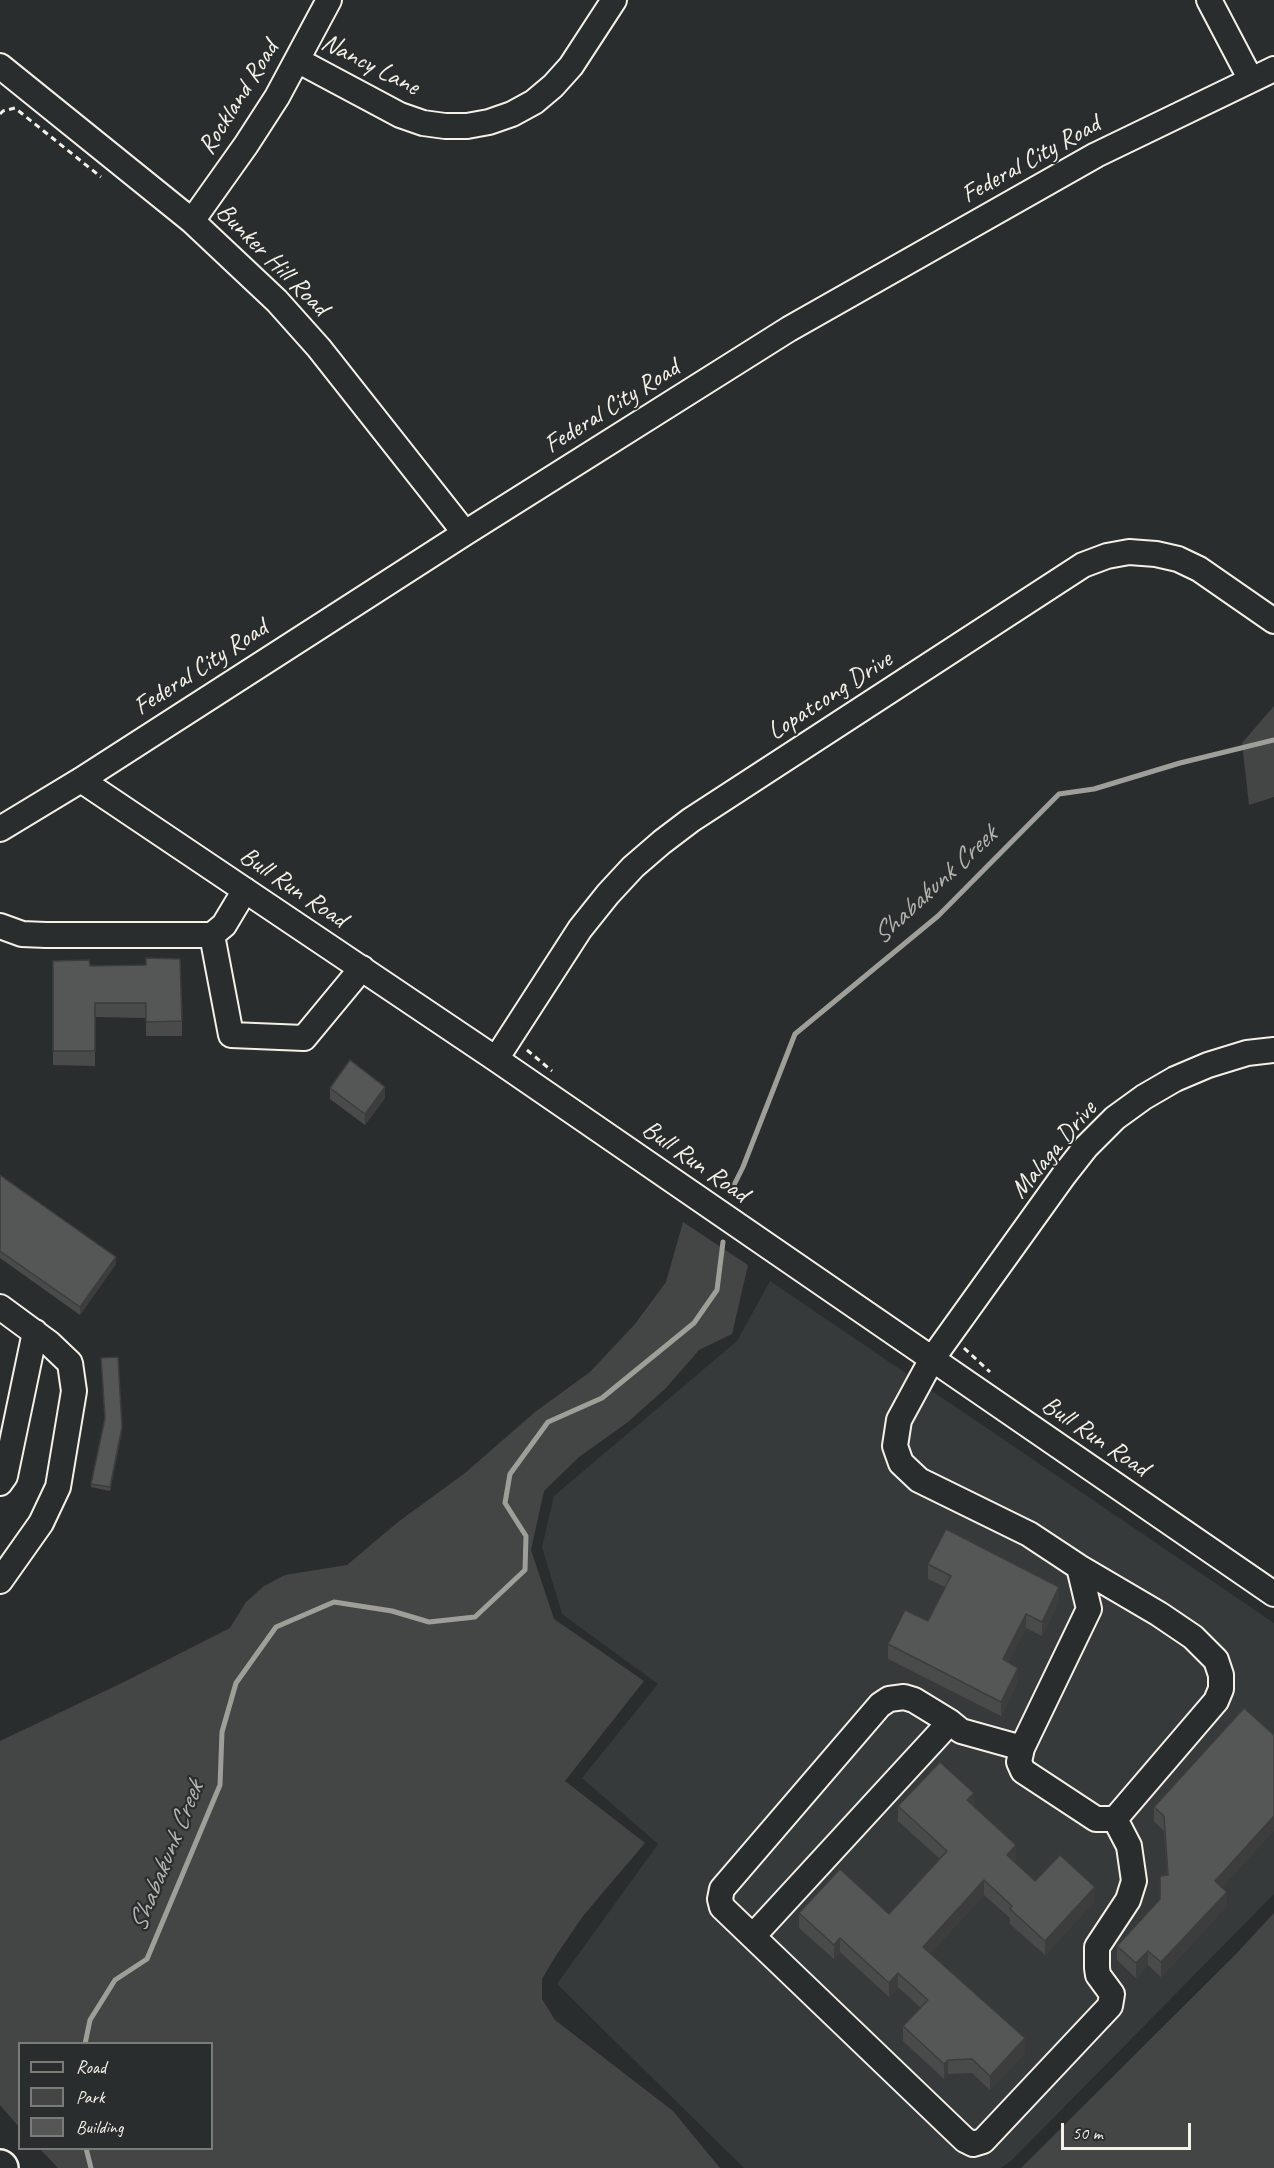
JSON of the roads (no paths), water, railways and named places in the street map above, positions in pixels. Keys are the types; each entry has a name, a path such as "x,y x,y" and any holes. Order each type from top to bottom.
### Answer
{"street":[{"name":"Rockland Road","path":"192,221 277,97 329,0"},
{"name":"Nancy Lane","path":"297,60 407,118 445,126 467,126 489,122 527,106 553,86 571,66 614,0"},
{"path":"1209,0 1251,80"},
{"name":"Bunker Hill Road","path":"1,69 192,221 277,301 319,348 465,533"},
{"name":"Federal City Road","path":"0,829 81,780 465,533 789,329 1096,154 1274,69"},
{"name":"Lopatcong Drive","path":"496,1059 580,929 633,867 662,842 691,820 1083,565 1107,556 1129,552 1156,554 1178,559 1199,569 1274,621"},
{"name":"Bull Run Road","path":"81,780 496,1059 1274,1594"},
{"path":"0,926 22,934 212,935 224,925 245,890"},
{"path":"212,935 231,1035 304,1038 362,968"},
{"name":"Malaga Drive","path":"1115,1819 1216,1701 1221,1689 1221,1675 1216,1660 1193,1637 1029,1534 919,1480 901,1463 895,1446 899,1420 932,1359 950,1337 1064,1175 1086,1147 1115,1118 1175,1078 1247,1053 1274,1050"},
{"path":"0,1308 35,1332 70,1363 74,1391 58,1487 41,1523 0,1581"},
{"path":"0,1483 5,1476 35,1332"},
{"path":"1079,1567 1089,1609"},
{"path":"1022,1748 961,1731 914,1700 904,1697 889,1699 880,1705 722,1889 720,1899 722,1907 754,1935 965,2140 973,2144 983,2141 1110,2006 1112,1994 1098,1974 1097,1947 1128,1900 1134,1881 1129,1846 1115,1819 1096,1819 1023,1771 1019,1762 1022,1748 1089,1609 1104,1599 1124,1593"},
{"path":"754,1935 950,1722"}],"waterway":[{"name":"Shabakunk Creek","path":"730,1193 743,1167 795,1034 938,916 1059,794 1094,789 1180,763 1274,740"},
{"name":"Shabakunk Creek","path":"85,2042 90,2020 115,1980 147,1959 220,1785 222,1732 236,1683 276,1627 334,1602 392,1611 429,1622 475,1617 525,1570 526,1536 505,1503 510,1474 548,1422 602,1398 694,1323 717,1290 723,1242"},
{"name":"Shabakunk Creek","path":"86,2150 91,2168"}]}
